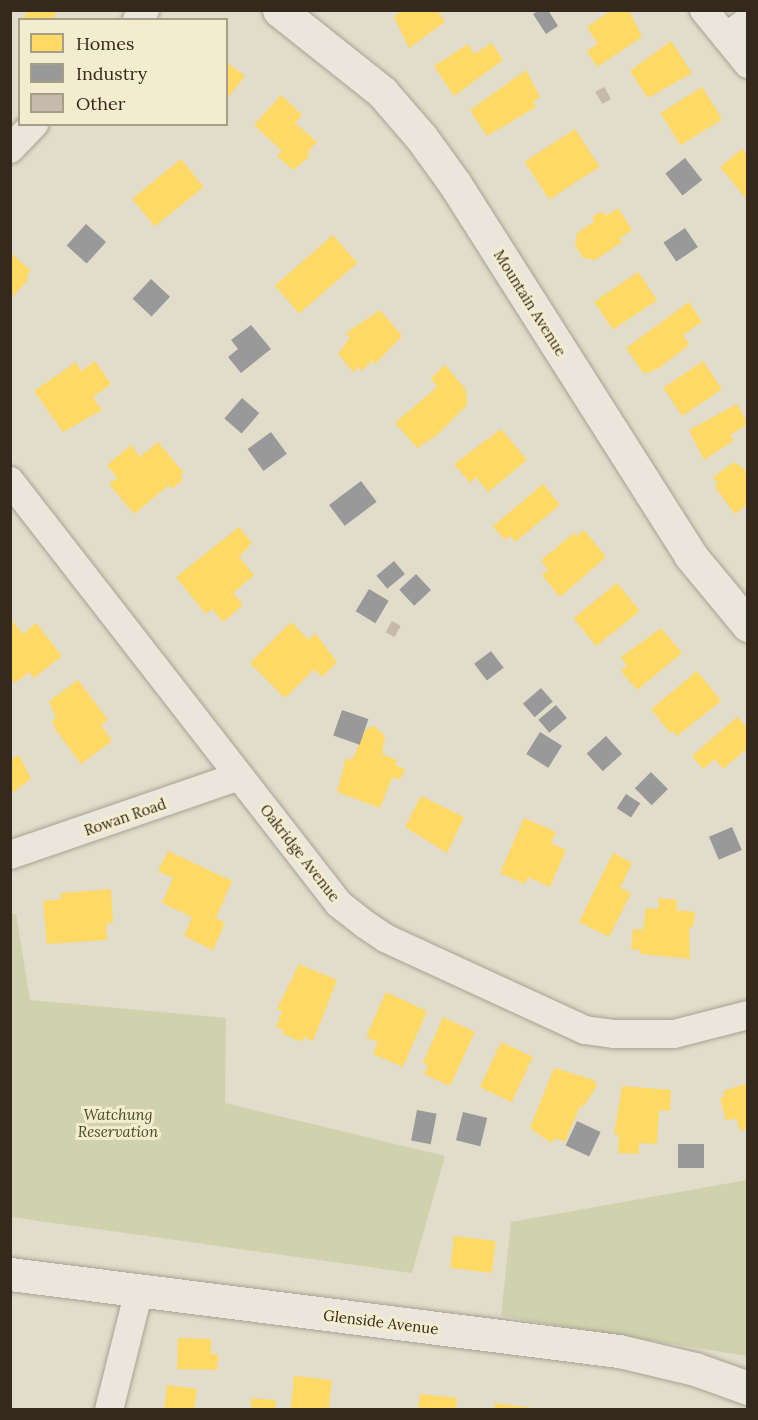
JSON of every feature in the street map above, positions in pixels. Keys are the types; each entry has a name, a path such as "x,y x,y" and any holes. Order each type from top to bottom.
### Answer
{"main road":[{"name":"Mountain Avenue","path":"279,10 382,92 421,137 455,184 690,555 747,625"},
{"name":"Glenside Avenue","path":"10,1274 619,1351 695,1369 747,1388"}],"street":[{"path":"704,10 737,29 747,64"},
{"path":"10,149 32,126"},
{"name":"Oakridge Avenue","path":"10,481 339,904 366,925 385,938 585,1030 645,1035 703,1029 747,1015"},
{"name":"Rowan Road","path":"10,855 239,776"},
{"path":"109,1410 139,1291"}],"green space":[{"name":"Watchung Reservation","path":"11,914 16,914 30,1000 226,1018 225,1103 445,1156 412,1273 11,1217"},
{"path":"747,1180 747,1356 501,1316 511,1222"}],"building: Homes":[{"path":"28,10 58,10 53,18 23,18"},
{"path":"402,10 437,10 445,22 409,48 394,17"},
{"path":"612,10 629,10 642,37 597,67 587,51 598,44 587,27"},
{"path":"671,41 692,73 648,98 630,71"},
{"path":"492,43 503,60 454,96 434,66 468,44 474,54"},
{"path":"228,63 245,76 228,97"},
{"path":"526,70 540,97 533,102 536,107 487,136 470,110"},
{"path":"702,87 722,119 681,145 660,113"},
{"path":"281,95 302,115 295,123 317,142 307,153 310,156 293,170 277,156 282,151 254,125"},
{"path":"575,129 600,167 549,199 525,162"},
{"path":"742,149 748,156 748,201 720,167"},
{"path":"181,159 204,187 155,227 132,199"},
{"path":"618,208 632,230 620,238 622,242 595,260 583,258 575,245 577,233 595,221 592,217 603,211 606,216"},
{"path":"333,235 357,263 299,313 275,286"},
{"path":"10,252 31,271 26,276 29,279 10,299"},
{"path":"638,272 657,300 613,330 594,302"},
{"path":"689,302 702,322 683,335 689,345 659,368 644,374 626,348"},
{"path":"380,310 402,336 375,364 372,361 361,371 359,367 353,372 338,354 350,337 346,333"},
{"path":"95,361 111,384 93,397 102,410 63,432 34,391 76,362 81,371"},
{"path":"703,361 722,389 682,416 663,388"},
{"path":"445,365 466,390 467,405 437,435 417,448 395,423 437,387 431,378"},
{"path":"737,404 748,424 730,435 734,440 704,460 689,430"},
{"path":"501,429 527,460 488,492 476,477 470,483 454,464"},
{"path":"158,442 184,473 180,476 183,480 172,489 169,485 134,514 109,484 117,478 107,465 131,445 140,457"},
{"path":"734,462 748,472 748,504 735,514 715,487 718,484 713,477"},
{"path":"543,484 560,505 515,542 510,536 505,540 493,526"},
{"path":"239,527 252,543 239,557 254,575 233,593 243,605 223,622 212,609 206,614 176,577"},
{"path":"584,530 606,557 560,597 542,575 548,570 541,560 574,533 576,536"},
{"path":"617,583 640,611 596,646 573,618"},
{"path":"10,618 23,634 36,623 62,656 34,678 29,672 15,683 10,677"},
{"path":"291,622 309,640 315,633 337,662 322,677 314,669 285,698 250,663"},
{"path":"661,628 682,653 637,690 621,671 627,666 621,657"},
{"path":"697,671 721,701 677,736 673,731 670,733 651,709"},
{"path":"78,680 108,720 101,725 112,741 81,764 55,729 52,721 56,718 49,701"},
{"path":"737,717 748,728 748,748 723,769 715,759 703,769 692,756"},
{"path":"374,726 385,736 382,754 397,760 395,765 405,769 400,780 392,777 380,808 337,792 346,758 352,760 366,729"},
{"path":"19,755 31,779 10,794 10,760"},
{"path":"421,796 464,817 447,853 405,827"},
{"path":"524,818 556,832 551,843 566,850 550,887 528,877 525,884 500,873"},
{"path":"168,851 232,881 216,918 225,923 213,950 184,936 192,917 162,903 173,878 158,871"},
{"path":"613,853 632,863 620,888 631,893 609,937 579,922"},
{"path":"111,889 113,923 106,924 107,940 47,944 43,901 61,899 61,893"},
{"path":"659,898 677,900 676,910 695,912 693,927 689,927 690,959 640,954 640,950 631,949 633,929 643,930 646,908 658,909"},
{"path":"299,964 337,980 313,1041 304,1037 302,1042 283,1034 284,1030 276,1027 282,1011 277,1009"},
{"path":"386,992 427,1011 403,1067 373,1054 378,1042 366,1037"},
{"path":"443,1017 475,1032 450,1086 424,1074 428,1066 423,1063"},
{"path":"501,1042 533,1057 512,1102 480,1087"},
{"path":"554,1068 594,1080 597,1086 583,1107 580,1106 565,1142 556,1138 551,1143 530,1128"},
{"path":"748,1083 748,1128 740,1131 736,1118 726,1121 720,1098 725,1096 723,1091"},
{"path":"622,1086 671,1090 670,1111 659,1110 657,1144 639,1143 639,1154 618,1153 619,1135 614,1134"},
{"path":"454,1236 496,1241 492,1273 450,1268"},
{"path":"178,1338 211,1339 211,1354 218,1354 217,1370 177,1369"},
{"path":"294,1376 332,1380 329,1410 290,1410"},
{"path":"167,1385 197,1389 194,1410 164,1410"},
{"path":"420,1394 457,1398 456,1410 418,1410"},
{"path":"251,1398 276,1400 275,1410 251,1410"},
{"path":"495,1403 533,1408 532,1410 494,1410"}],"building: Industry":[{"path":"539,10 548,10 558,26 546,34 533,14"},
{"path":"685,158 702,180 683,195 665,173"},
{"path":"86,224 106,242 87,264 67,246"},
{"path":"685,228 698,247 676,262 663,243"},
{"path":"151,279 170,297 152,316 133,299"},
{"path":"251,325 271,349 241,373 228,357 238,349 231,340"},
{"path":"242,398 259,413 242,433 224,418"},
{"path":"271,432 287,454 263,471 248,449"},
{"path":"361,481 377,502 345,526 329,505"},
{"path":"394,561 405,574 387,589 376,576"},
{"path":"416,574 431,590 414,606 399,590"},
{"path":"369,589 389,601 375,623 356,611"},
{"path":"491,651 504,668 487,680 474,664"},
{"path":"541,688 553,702 535,717 523,704"},
{"path":"556,705 567,718 549,733 538,720"},
{"path":"342,710 368,719 360,745 333,736"},
{"path":"540,732 562,746 548,768 526,754"},
{"path":"606,736 622,754 603,771 587,753"},
{"path":"651,772 668,789 652,805 635,788"},
{"path":"626,794 640,803 631,818 617,808"},
{"path":"732,827 742,850 719,860 709,837"},
{"path":"417,1110 437,1114 431,1144 411,1140"},
{"path":"463,1112 487,1118 480,1146 456,1140"},
{"path":"577,1121 601,1132 589,1156 566,1145"},
{"path":"678,1144 704,1144 704,1168 678,1168"}],"building: Other":[{"path":"604,87 611,99 602,104 595,92"},
{"path":"392,621 401,626 394,637 386,632"}]}
